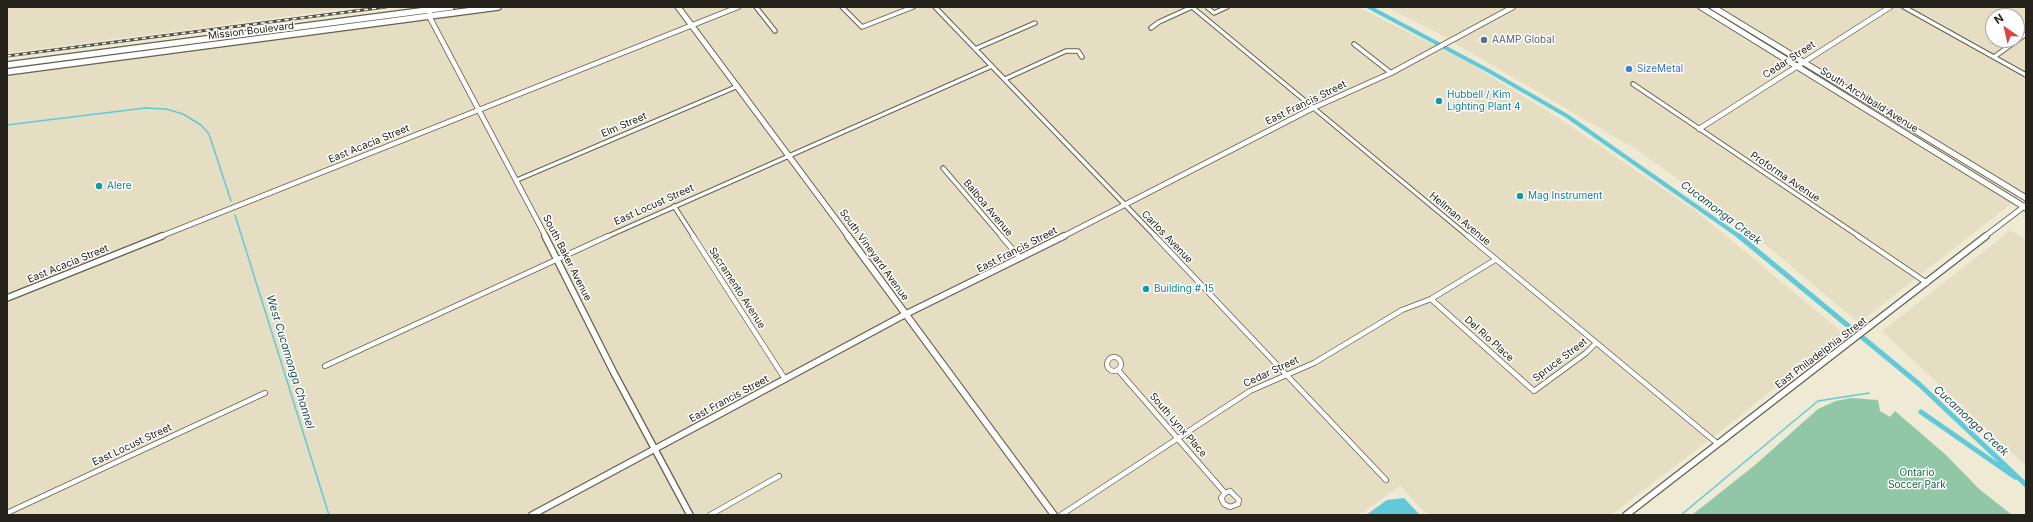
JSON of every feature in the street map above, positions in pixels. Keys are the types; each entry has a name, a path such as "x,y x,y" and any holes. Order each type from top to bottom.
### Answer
{"main road":[{"name":"Mission Boulevard","path":"7,65 451,7"},
{"name":"Mission Boulevard","path":"7,72 498,7"},
{"name":"South Vineyard Avenue","path":"678,7 789,155 904,315 1054,515"},
{"name":"South Archibald Avenue","path":"1701,7 2025,207"},
{"name":"South Archibald Avenue","path":"1713,7 2026,198"}],"street":[{"name":"East Acacia Street","path":"7,298 738,7"},
{"path":"756,7 775,31"},
{"path":"842,7 858,25 862,27 913,7"},
{"name":"Carlos Avenue","path":"935,7 1287,374 1386,480"},
{"path":"1151,28 1159,22 1192,7"},
{"name":"Hellman Avenue","path":"1192,7 1718,444"},
{"path":"1210,7 1208,8 1214,13 1227,7"},
{"path":"1503,7 1507,10"},
{"name":"East Francis Street","path":"532,515 904,315 1125,205 1313,108 1391,72 1513,7"},
{"name":"Cedar Street","path":"1699,129 1890,7"},
{"path":"1904,7 2026,75"},
{"path":"429,16 430,10"},
{"name":"South Baker Avenue","path":"429,16 478,110 517,180 615,374 690,515"},
{"path":"976,49 1035,23"},
{"path":"1994,57 2026,34"},
{"path":"1354,44 1391,72"},
{"path":"1005,79 1066,51 1078,51 1082,57"},
{"name":"East Locust Street","path":"325,366 674,206 992,66"},
{"name":"Proforma Avenue","path":"1633,84 1927,283"},
{"name":"Elm Street","path":"517,180 738,86"},
{"name":"Balboa Avenue","path":"943,168 1020,258"},
{"name":"Sacramento Avenue","path":"674,206 784,379"},
{"name":"East Philadelphia Street","path":"1626,515 2025,207"},
{"name":"Cedar Street","path":"1061,515 1250,390 1314,363 1402,310 1431,300 1495,260"},
{"name":"Del Rio Place","path":"1431,300 1534,391"},
{"name":"Spruce Street","path":"1534,391 1596,343"},
{"name":"South Lynx Place","path":"1118,370 1225,493"},
{"name":"East Locust Street","path":"7,513 265,393"},
{"path":"710,515 779,476"}],"shaded area":[{"path":"7,7 358,7 7,53"},
{"path":"513,7 1358,7 1467,62 1557,117 1697,212 1843,333 1716,435 1611,515 1428,515 1400,486 1359,515 7,515 7,74"},
{"path":"1386,7 2026,7 2026,192 1859,323 1741,224 1637,150 1434,31"},
{"path":"2011,230 2026,240 2026,466 1882,331"}],"green space":[{"name":"Ontario Soccer Park","path":"1851,398 1878,400 1880,411 1890,417 1895,411 1946,455 1979,489 2012,515 1692,515 1755,465 1818,409 1836,401"}],"water":[{"path":"1404,498 1420,515 1366,515 1387,500"}],"waterway":[{"name":"Cucamonga Creek","path":"1369,7 1489,71 1567,116 1740,237"},
{"name":"West Cucamonga Channel","path":"7,125 145,108 166,109 183,114 201,125 209,134 231,201"},
{"name":"West Cucamonga Channel","path":"235,215 329,515"},
{"name":"Cucamonga Creek","path":"1739,236 1919,384 2026,485"},
{"path":"1681,515 1818,401 1869,393"},
{"name":"Cucamonga Creek","path":"1921,412 2015,477"}],"railway":[{"path":"7,56 386,7"}],"place":[{"name":"AAMP Global","path":"1484,40"},
{"name":"SizeMetal","path":"1629,69"},
{"name":"Hubbell / Kim Lighting Plant 4","path":"1439,101"},
{"name":"Alere","path":"99,186"},
{"name":"Mag Instrument","path":"1520,196"},
{"name":"Building # 15","path":"1146,289"}]}
